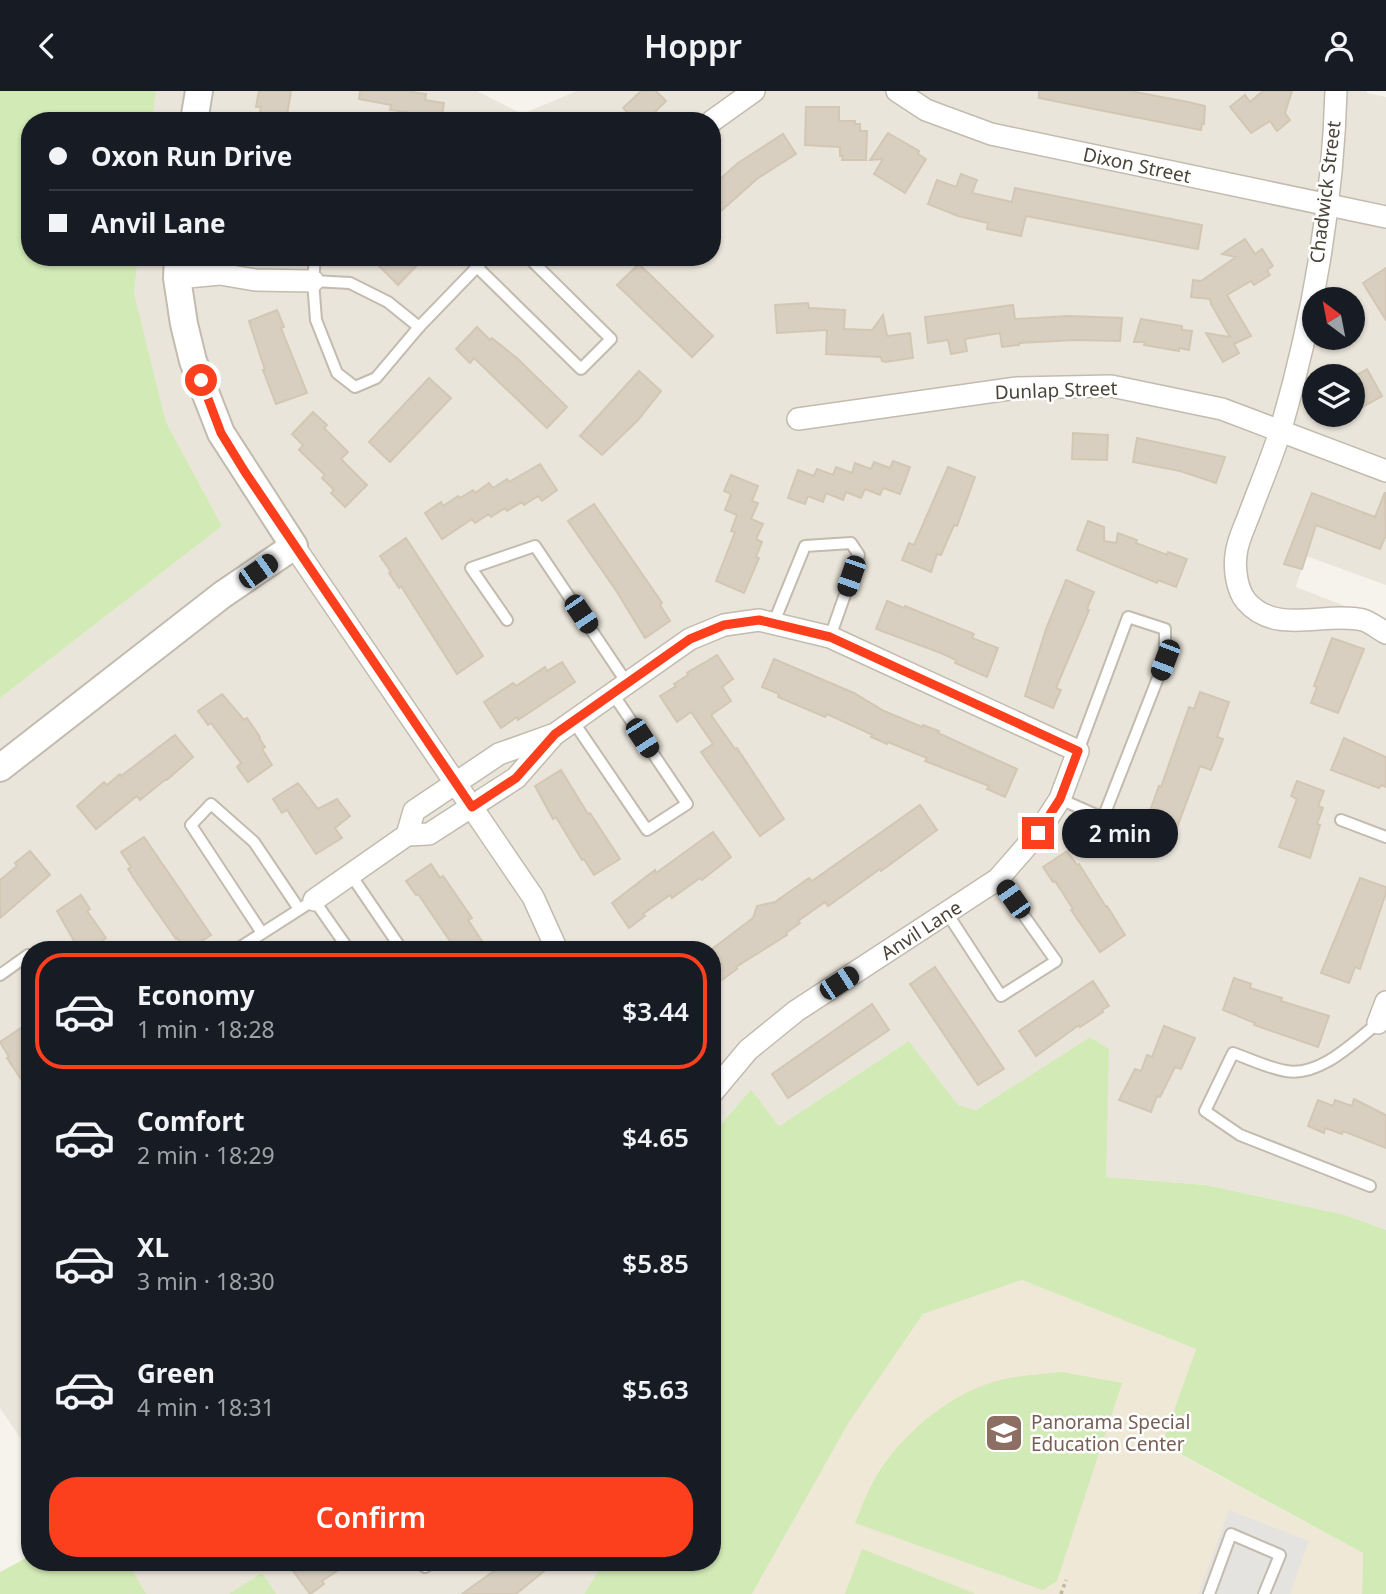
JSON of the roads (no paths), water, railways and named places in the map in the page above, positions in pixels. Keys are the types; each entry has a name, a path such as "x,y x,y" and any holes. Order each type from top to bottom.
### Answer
{"street":[{"path":"196,112 199,91"},
{"path":"721,115 754,91"},
{"name":"Dixon Street","path":"897,91 926,110 991,134 1386,217"},
{"name":"Chadwick Street","path":"1336,91 1327,203 1306,326 1281,430 1241,535 1236,556 1237,580 1245,600 1258,611 1282,621 1364,621 1386,633"},
{"path":"313,281 255,280 177,268 193,361 221,433 294,546 533,897 553,941"},
{"name":"Dunlap Street","path":"798,419 1017,389 1111,386 1222,409 1386,471"},
{"path":"0,768 222,595 294,546"},
{"path":"307,904 407,835 429,834 516,778 555,734 690,639 724,625 759,620 830,637 1078,751"},
{"path":"407,835 414,811 499,754 555,734"},
{"name":"Anvil Lane","path":"721,1082 748,1050 796,1011 998,879 1038,833 1060,799 1078,751"},
{"path":"1382,1025 1386,1002"}],"lane":[{"path":"314,266 316,320 337,373 355,387 376,378 419,327 477,267 581,369 611,338 537,266"},
{"path":"313,281 351,283 388,302 419,327"},
{"path":"774,622 805,546 852,543 859,555 830,637"},
{"path":"507,620 471,568 535,546 687,804 647,830 573,721"},
{"path":"1060,799 1102,818 1165,660 1164,629 1128,617 1078,751"},
{"path":"262,933 191,825 211,804 254,842 341,941"},
{"path":"1341,820 1386,837"},
{"path":"351,875 396,941"},
{"path":"947,913 1001,996 1056,961 998,879"},
{"path":"250,941 307,904"},
{"path":"0,975 21,959"},
{"path":"1370,1186 1240,1135 1205,1111 1233,1053 1295,1072 1316,1067 1382,1025"},
{"path":"1209,1594 1231,1534 1280,1555 1264,1594"}],"place":[{"name":"Panorama Special Education Center","path":"1004,1433"}]}
